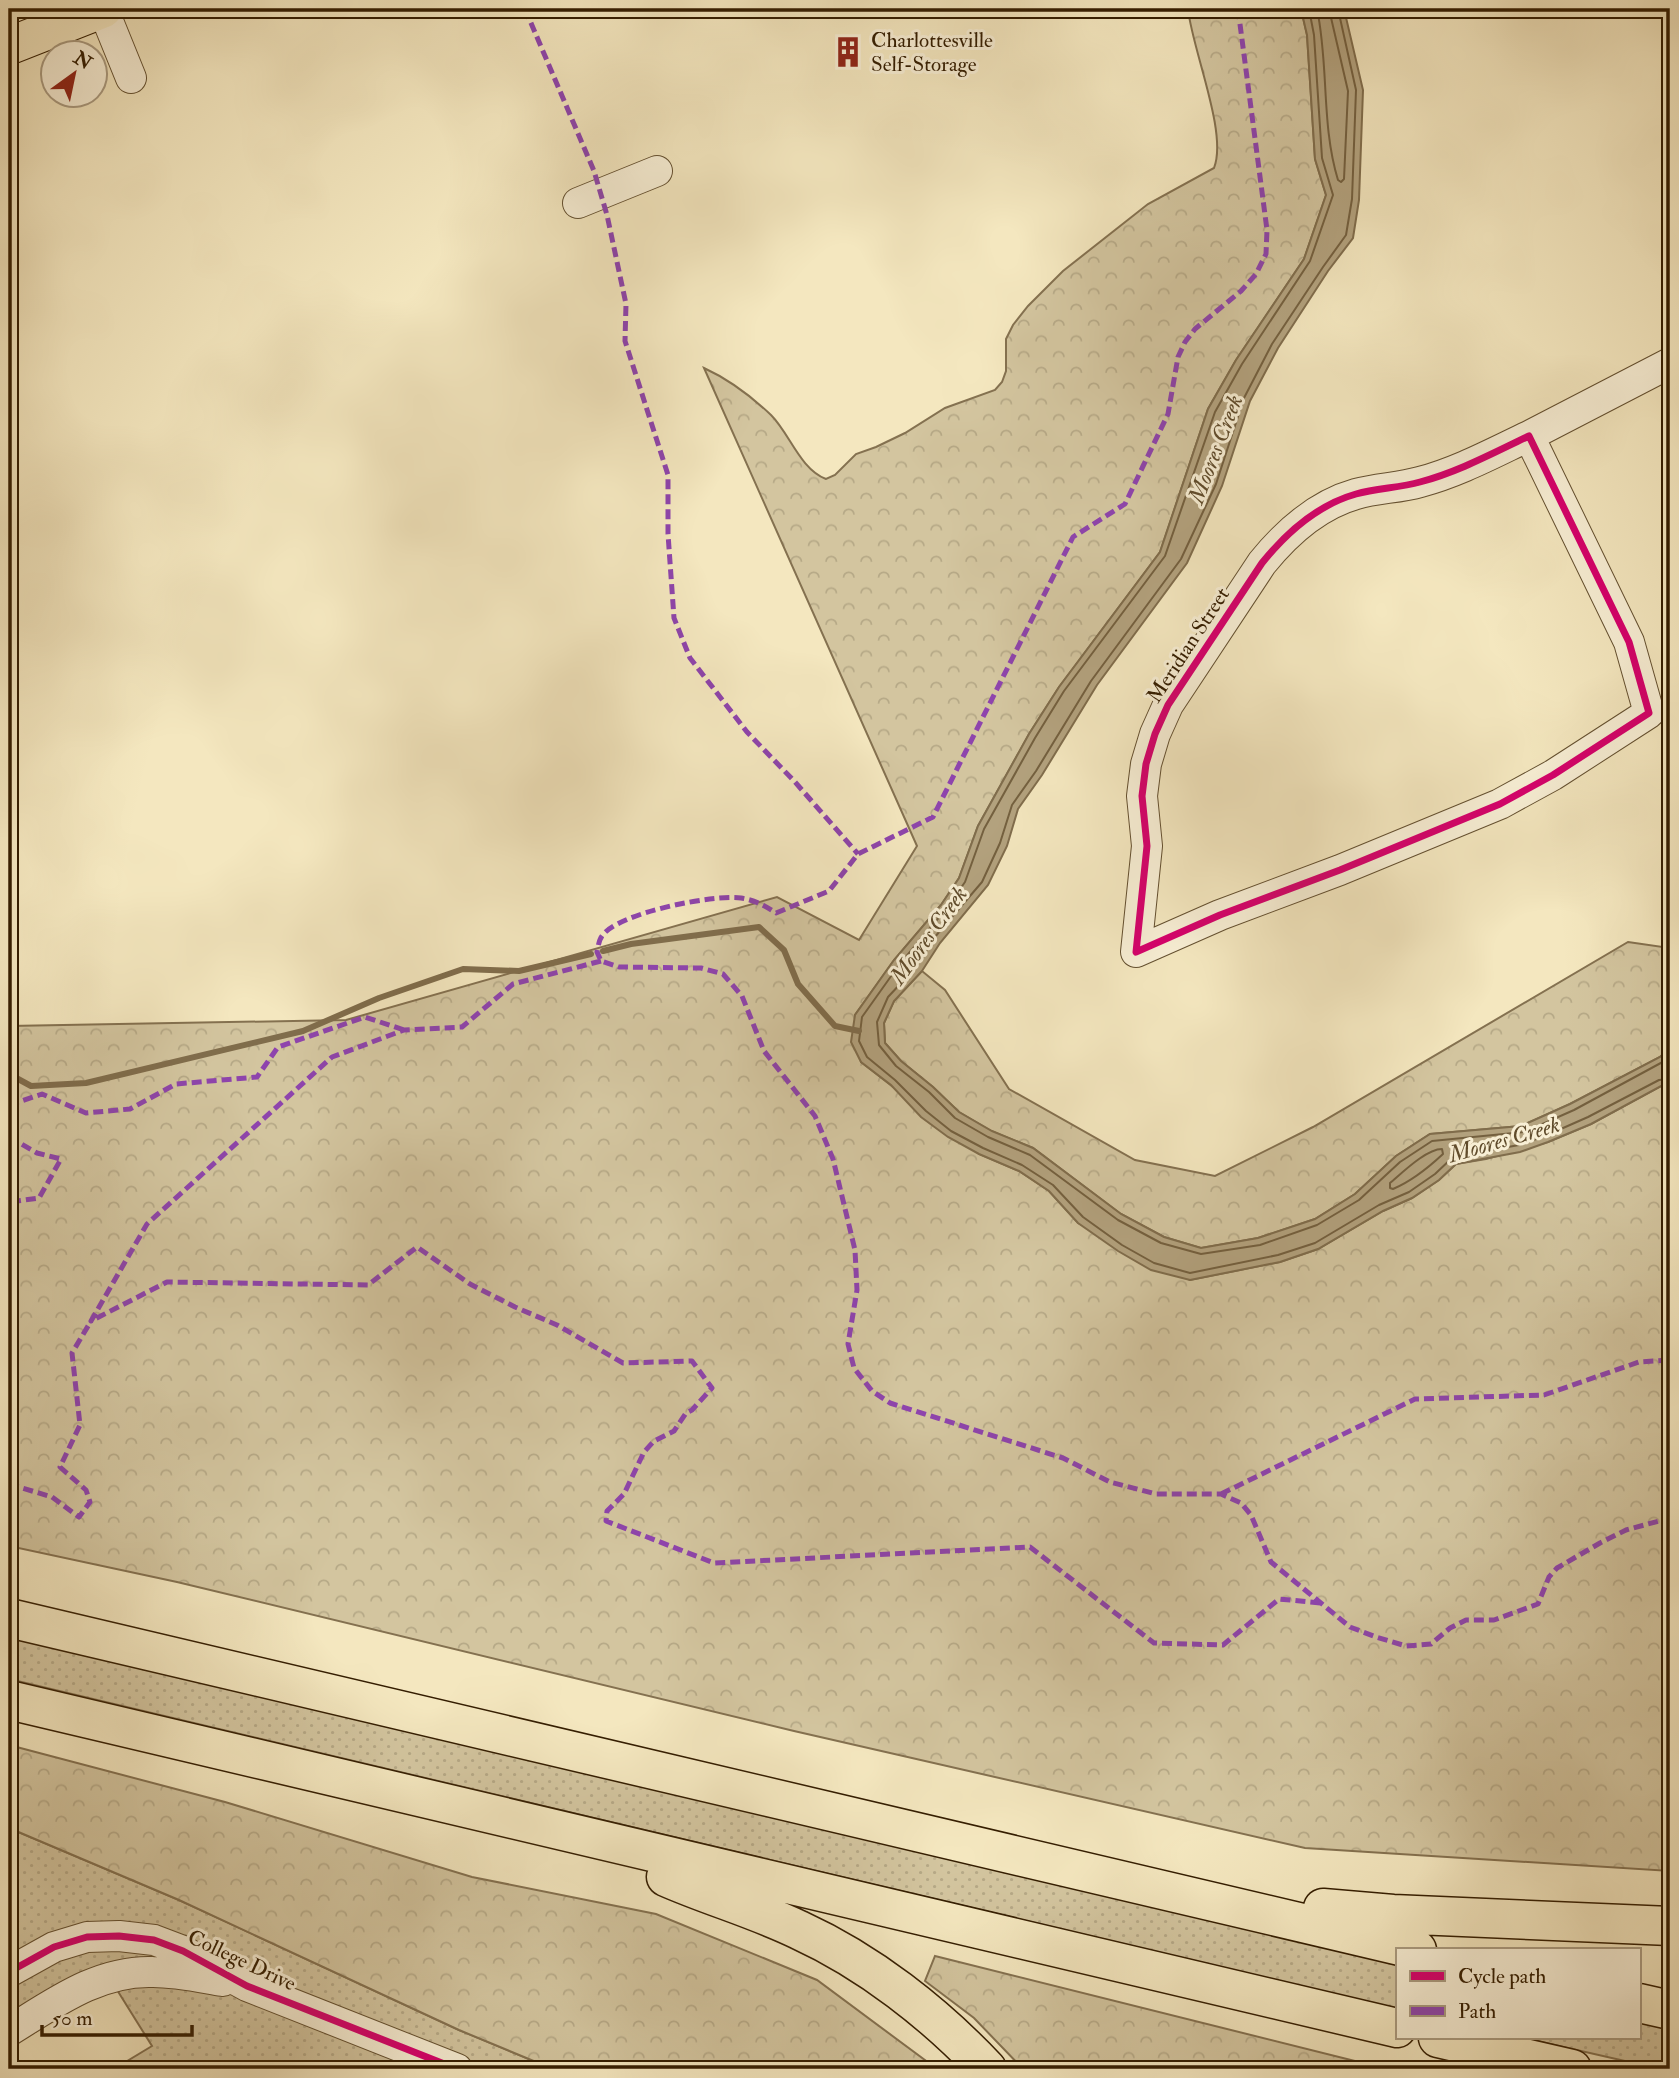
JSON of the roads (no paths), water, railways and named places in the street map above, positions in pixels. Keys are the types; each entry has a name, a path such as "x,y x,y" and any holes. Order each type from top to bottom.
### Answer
{"highway":[{"path":"9,1618 1408,1948"},
{"path":"9,1700 1396,2028"},
{"path":"568,1833 671,1880 732,1901 800,1930 842,1953 926,2012 967,2048 986,2069"},
{"path":"1042,1862 1208,1885 1318,1907 1393,1914 1670,1926"},
{"path":"1640,2003 1670,2010"},
{"path":"1442,2039 1572,2069"}],"main road":[{"path":"9,46 103,9"}],"street":[{"path":"103,9 131,78"},
{"path":"578,203 657,171"},
{"name":"Meridian Street","path":"1529,436 1629,642 1649,713 1553,775 1500,804 1340,870 1220,915 1136,952 1147,846 1142,796 1146,764 1155,734 1168,705 1262,563 1280,541 1301,522 1325,507 1357,494 1420,482 1466,466 1670,363"},
{"name":"College Drive","path":"9,1972 54,1947 86,1937 154,1940 183,1951 247,1986 457,2069"},
{"name":"College Drive","path":"9,2031 82,1988 122,1974 177,1973 247,1986"}],"water":[{"name":"Moores Creek","path":"1301,9 1344,9 1363,90 1359,200 1353,238 1278,348 1250,401 1222,486 1187,563 1097,685 1018,809 1007,846 988,885 940,943 922,971 894,1001 884,1023 885,1043 901,1061 959,1112 992,1131 1033,1148 1121,1214 1164,1237 1201,1248 1258,1238 1315,1219 1355,1194 1396,1156 1430,1134 1521,1126 1660,1057 1670,1048 1670,1086 1661,1086 1591,1124 1548,1142 1520,1152 1456,1164 1439,1180 1412,1198 1383,1211 1318,1249 1280,1262 1190,1280 1151,1270 1118,1251 1078,1223 1049,1191 1019,1171 948,1137 921,1117 891,1085 861,1062 851,1042 855,1015 894,960 941,905 959,878 978,826 1029,734 1059,687 1160,552 1208,409 1236,360 1304,259 1326,195 1315,159 1307,35"}],"waterway":[{"path":"603,951 631,944 759,927 784,950 798,984 835,1026 859,1031"},
{"path":"9,1074 31,1086 86,1083 303,1031 379,998 463,969 519,971 591,954"}],"place":[{"name":"Charlottesville Self-Storage","path":"848,52"}]}
